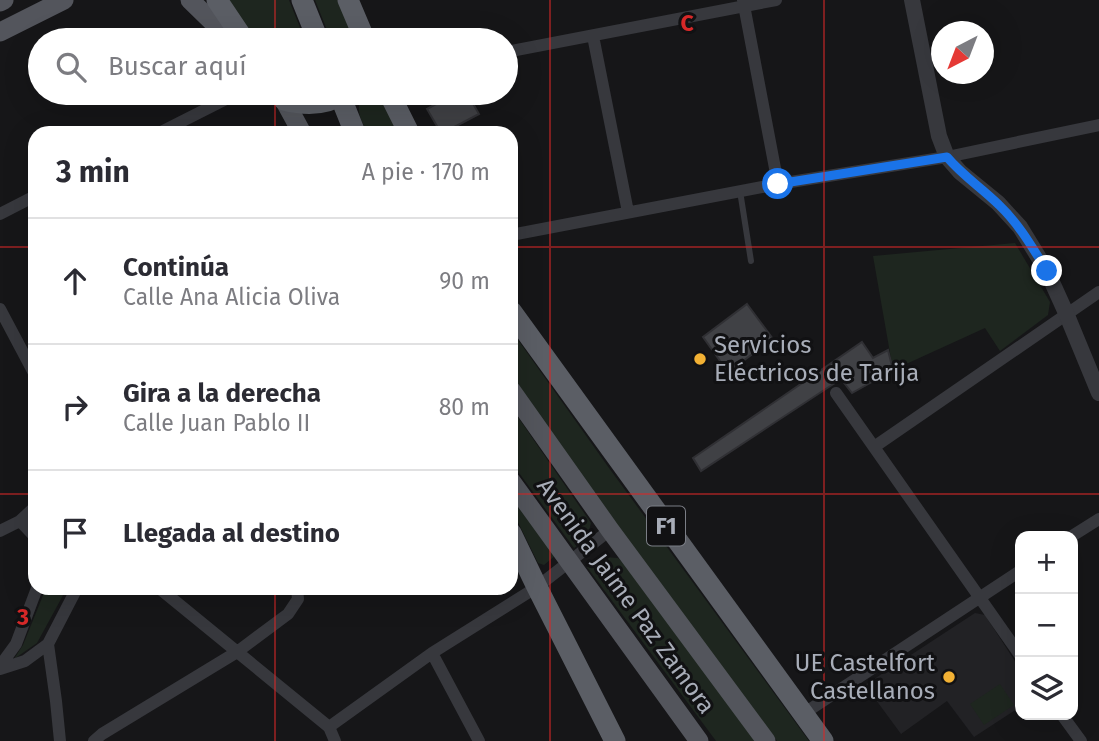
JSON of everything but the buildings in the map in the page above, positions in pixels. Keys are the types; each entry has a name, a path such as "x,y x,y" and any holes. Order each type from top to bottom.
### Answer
{"highway":[{"path":"217,0 236,28"},
{"path":"302,0 313,28"},
{"path":"348,0 360,28"},
{"path":"345,105 352,126"},
{"path":"395,105 406,126"},
{"name":"F1","path":"518,321 823,741"},
{"path":"518,548 615,741"}],"main road":[{"path":"0,32 64,0"},
{"path":"190,0 219,28"},
{"path":"286,105 298,126"},
{"name":"Avenida Jaime Paz Zamora","path":"518,400 766,741"},
{"name":"Avenida Jaime Paz Zamora","path":"518,491 699,741"}],"street":[{"path":"518,50 744,3 776,0"},
{"path":"912,0 939,136 947,157 1020,227 1047,271 1099,393"},
{"path":"744,3 778,184"},
{"path":"593,36 628,212"},
{"path":"173,126 214,105"},
{"path":"518,235 778,184 947,157 1099,125"},
{"path":"0,214 28,200"},
{"path":"874,447 1099,292"},
{"path":"0,309 28,362"},
{"path":"836,393 1015,648"},
{"path":"0,531 20,521 28,514"},
{"path":"1078,532 1099,519"},
{"path":"20,521 28,530"},
{"path":"329,727 432,653 537,587 610,530"},
{"path":"803,714 1015,574"},
{"path":"0,668 16,644 34,595"},
{"path":"0,668 25,661 48,644 73,595"},
{"path":"168,595 329,727 335,741"},
{"path":"93,741 237,652 288,614 298,599 298,595"},
{"path":"48,644 60,741"},
{"path":"432,653 479,741"},
{"path":"1066,720 1081,741"}],"lane":[{"path":"740,191 751,261"}],"shaded area":[{"path":"227,0 289,0 300,28 245,28"},
{"path":"315,0 340,0 350,28 326,28"},
{"path":"359,105 385,105 396,126 364,126"},
{"path":"1015,243 1050,302 1048,315 1000,351 985,328 893,370 873,256"},
{"path":"518,340 809,741 777,741 584,483 518,384"},
{"path":"518,417 591,523 587,539 574,548 518,472"},
{"path":"518,503 556,555 544,565 538,563 518,522"},
{"path":"603,557 618,558 629,567 757,741 716,741 587,567"},
{"path":"43,595 63,595 37,643 14,659 23,645"},
{"name":"UE Castelfort Castellanos","path":"975,613 985,615 1015,661 1015,710 974,737 947,701 901,734 865,685"},
{"path":"1000,684 1014,705 984,725 970,704"}],"place":[{"name":"Servicios Eléctricos de Tarija","path":"700,359"},
{"name":"UE Castelfort Castellanos","path":"949,677"}],"route":[{"path":"778,184 947,157 1020,227 1047,271"}]}
